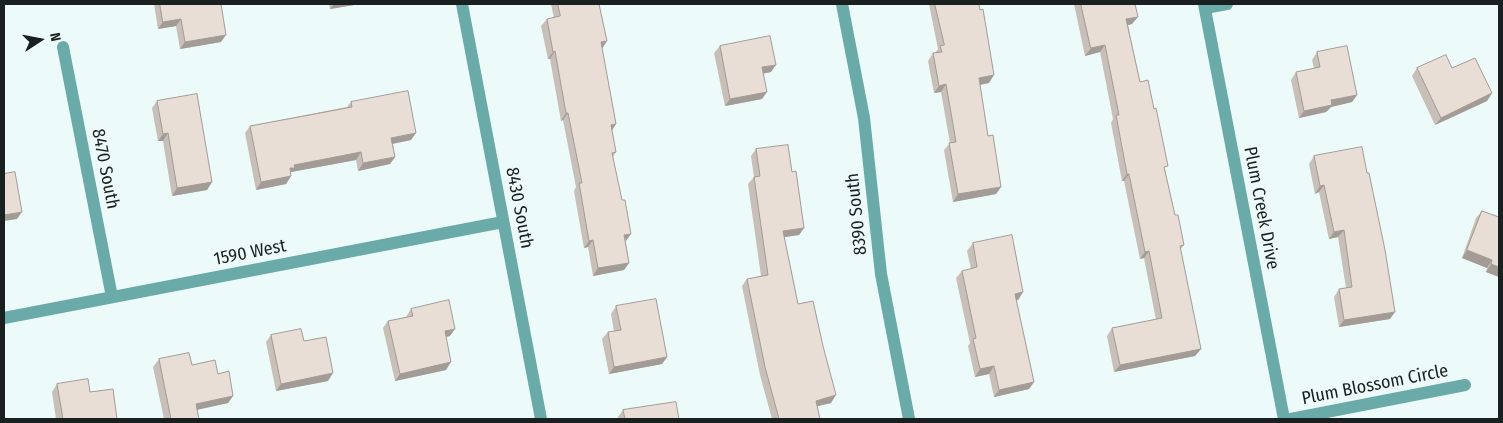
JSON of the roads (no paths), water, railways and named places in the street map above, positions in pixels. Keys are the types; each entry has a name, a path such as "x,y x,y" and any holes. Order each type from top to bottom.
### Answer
{"street":[{"name":"8430 South","path":"462,4 541,419"},
{"name":"8390 South","path":"842,4 864,118 881,274 909,419"},
{"path":"1204,6 1227,4"},
{"name":"Plum Creek Drive","path":"1204,6 1284,419"},
{"name":"8470 South","path":"63,47 112,297"},
{"name":"1590 West","path":"4,318 504,222"},
{"name":"Plum Blossom Circle","path":"1291,419 1465,385"}]}
